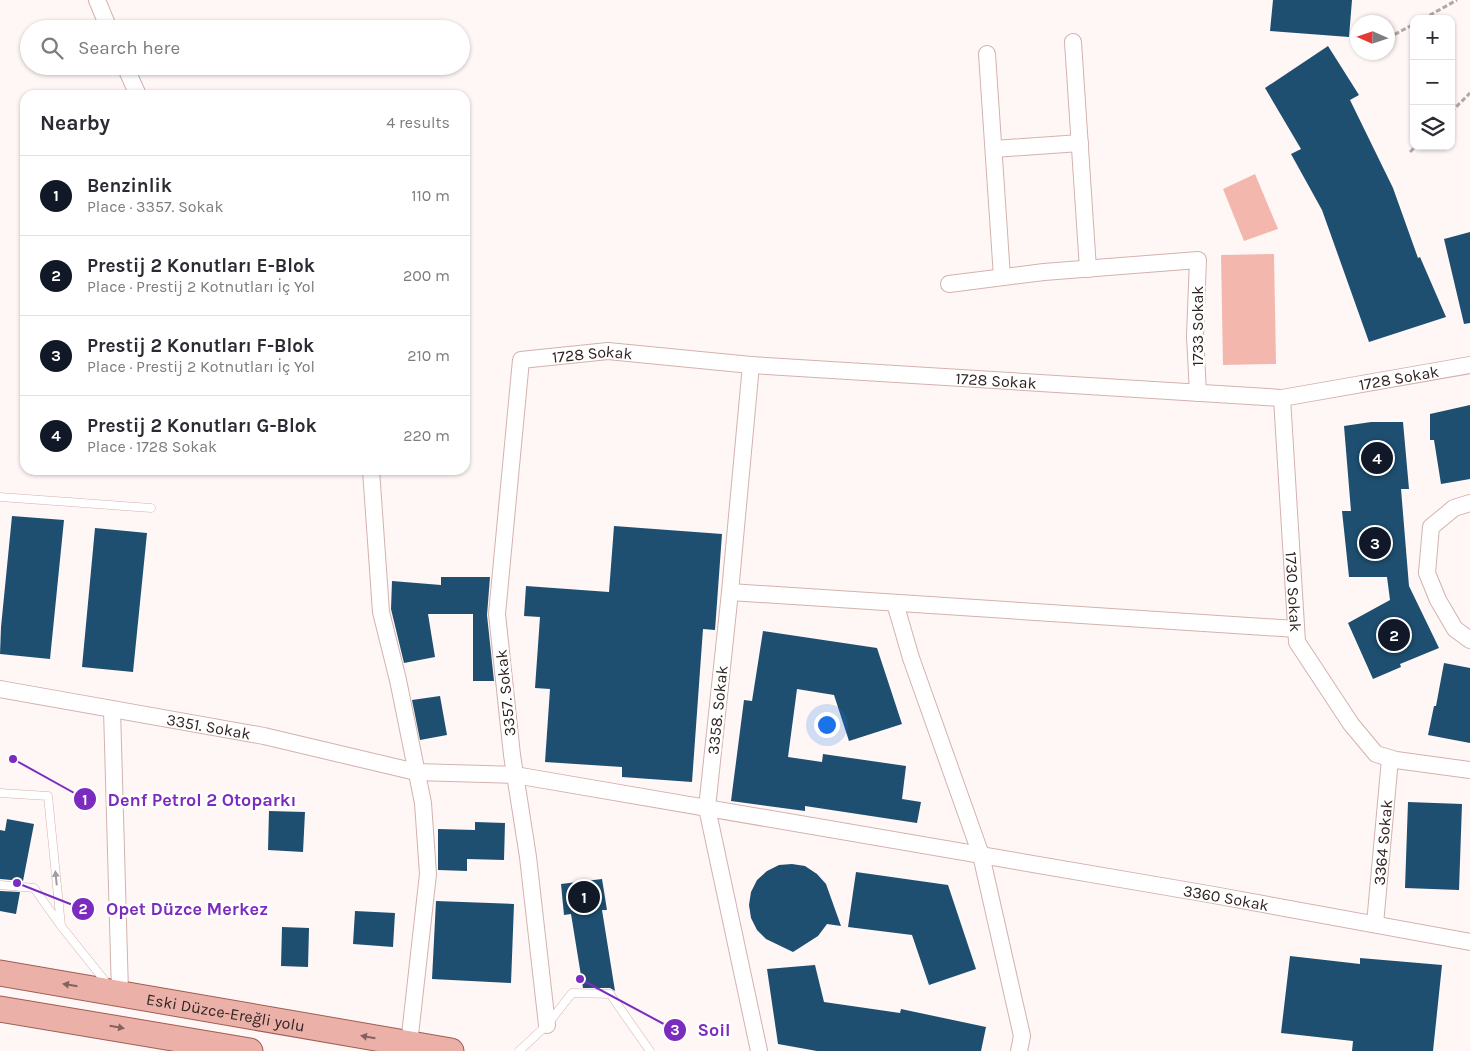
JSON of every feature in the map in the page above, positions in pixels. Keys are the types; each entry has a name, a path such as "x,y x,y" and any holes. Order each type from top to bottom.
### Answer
{"main road":[{"name":"Eski Düzce-Ereğli yolu","path":"0,973 451,1051"},
{"path":"0,1009 250,1051"}],"street":[{"path":"97,0 105,20"},
{"path":"949,284 1088,269 1073,42"},
{"path":"987,54 1002,277"},
{"path":"129,75 136,90"},
{"path":"994,149 1080,143"},
{"name":"1733 Sokak","path":"1088,269 1198,260 1194,336 1198,393"},
{"name":"1728 Sokak","path":"521,360 608,351 751,365 1282,398 1470,365"},
{"name":"3357. Sokak","path":"521,360 497,614 515,775 528,857 547,1025"},
{"name":"3358. Sokak","path":"751,365 730,592 707,808 760,1051"},
{"name":"1730 Sokak","path":"1282,398 1297,642 1351,724 1376,754 1390,759 1470,770"},
{"path":"371,475 381,612 398,680 423,803 428,874 409,1044"},
{"path":"1470,503 1454,508 1431,528 1426,573 1438,600 1455,629 1470,640"},
{"path":"730,592 1296,628"},
{"path":"895,603 911,658 981,855 1022,1036 1019,1051"},
{"name":"3351. Sokak","path":"0,689 264,736 416,772 515,775 707,808"},
{"path":"112,709 116,992"},
{"name":"3364 Sokak","path":"1375,924 1390,759"},
{"name":"3360 Sokak","path":"707,808 1470,942"}],"lane":[{"path":"0,496 150,508"},
{"path":"0,793 48,796 61,926"},
{"path":"0,885 34,888 61,926 116,992"},
{"path":"519,1051 547,1025 572,993 610,994 650,1051"}],"path":[{"path":"1430,15 1457,0"},
{"path":"1395,34 1410,26"},
{"path":"1455,108 1470,93"}],"shaded area":[{"path":"1255,174 1278,229 1244,241 1223,189"},
{"path":"1274,254 1276,364 1223,365 1221,255"}],"building":[{"path":"1273,0 1352,0 1349,37 1270,31"},
{"path":"1328,46 1359,95 1350,100 1393,188 1418,258 1420,257 1446,317 1369,342 1322,210 1291,154 1301,149 1265,88"},
{"path":"1470,232 1470,323 1464,324 1444,239"},
{"path":"1470,405 1470,479 1441,484 1434,440 1430,440 1430,414"},
{"path":"1371,422 1403,422 1409,489 1401,489 1409,586 1439,648 1400,664 1401,667 1373,679 1348,623 1390,600 1387,577 1349,577 1342,511 1351,511 1344,426"},
{"path":"12,516 64,520 50,659 0,654"},
{"path":"614,526 722,534 715,630 703,629 692,782 622,777 622,767 545,762 550,689 535,688 540,617 524,616 526,586 609,592"},
{"path":"95,528 147,533 133,672 82,667"},
{"path":"441,577 490,577 487,615 494,681 473,681 473,614 428,614 435,657 404,663 391,609 392,581 441,585"},
{"path":"763,631 877,648 902,724 849,741 834,695 797,689 788,757 822,762 823,754 906,766 902,799 921,802 917,823 805,806 805,811 731,801 744,700 752,701"},
{"path":"1444,663 1470,668 1470,743 1428,735 1434,706 1436,706"},
{"path":"440,696 447,735 420,740 412,700"},
{"path":"1408,802 1462,804 1459,890 1405,888"},
{"path":"269,811 305,812 303,852 268,850"},
{"path":"7,819 34,824 23,881 0,879 0,830 5,831"},
{"path":"475,822 505,823 504,860 467,859 467,871 438,870 438,829 475,830"},
{"path":"779,865 805,866 817,874 826,884 841,926 827,924 818,936 793,952 766,939 757,930 751,918 749,905 751,892 757,880 767,871"},
{"path":"856,872 948,885 976,969 929,985 912,935 848,927"},
{"path":"602,879 607,910 602,910 615,991 610,988 583,988 571,914 564,915 561,884"},
{"path":"0,891 20,892 16,914 0,911"},
{"path":"436,901 514,904 511,983 432,979"},
{"path":"355,911 395,913 393,947 353,944"},
{"path":"282,927 309,928 308,967 281,966"},
{"path":"1290,956 1360,964 1360,958 1442,965 1433,1051 1352,1051 1353,1041 1281,1033"},
{"path":"815,965 824,1002 900,1013 901,1009 986,1027 981,1051 817,1051 778,1044 767,969"}],"place":[{"name":"Prestij 2 Konutları G-Blok","path":"1377,458"},
{"name":"Prestij 2 Konutları F-Blok","path":"1375,543"},
{"name":"Prestij 2 Konutları E-Blok","path":"1394,635"},
{"name":"Denf Petrol 2 Otoparkı","path":"13,759"},
{"name":"Opet Düzce Merkez","path":"17,883"},
{"name":"Benzinlik","path":"584,897"},
{"name":"Soil","path":"580,979"}]}
